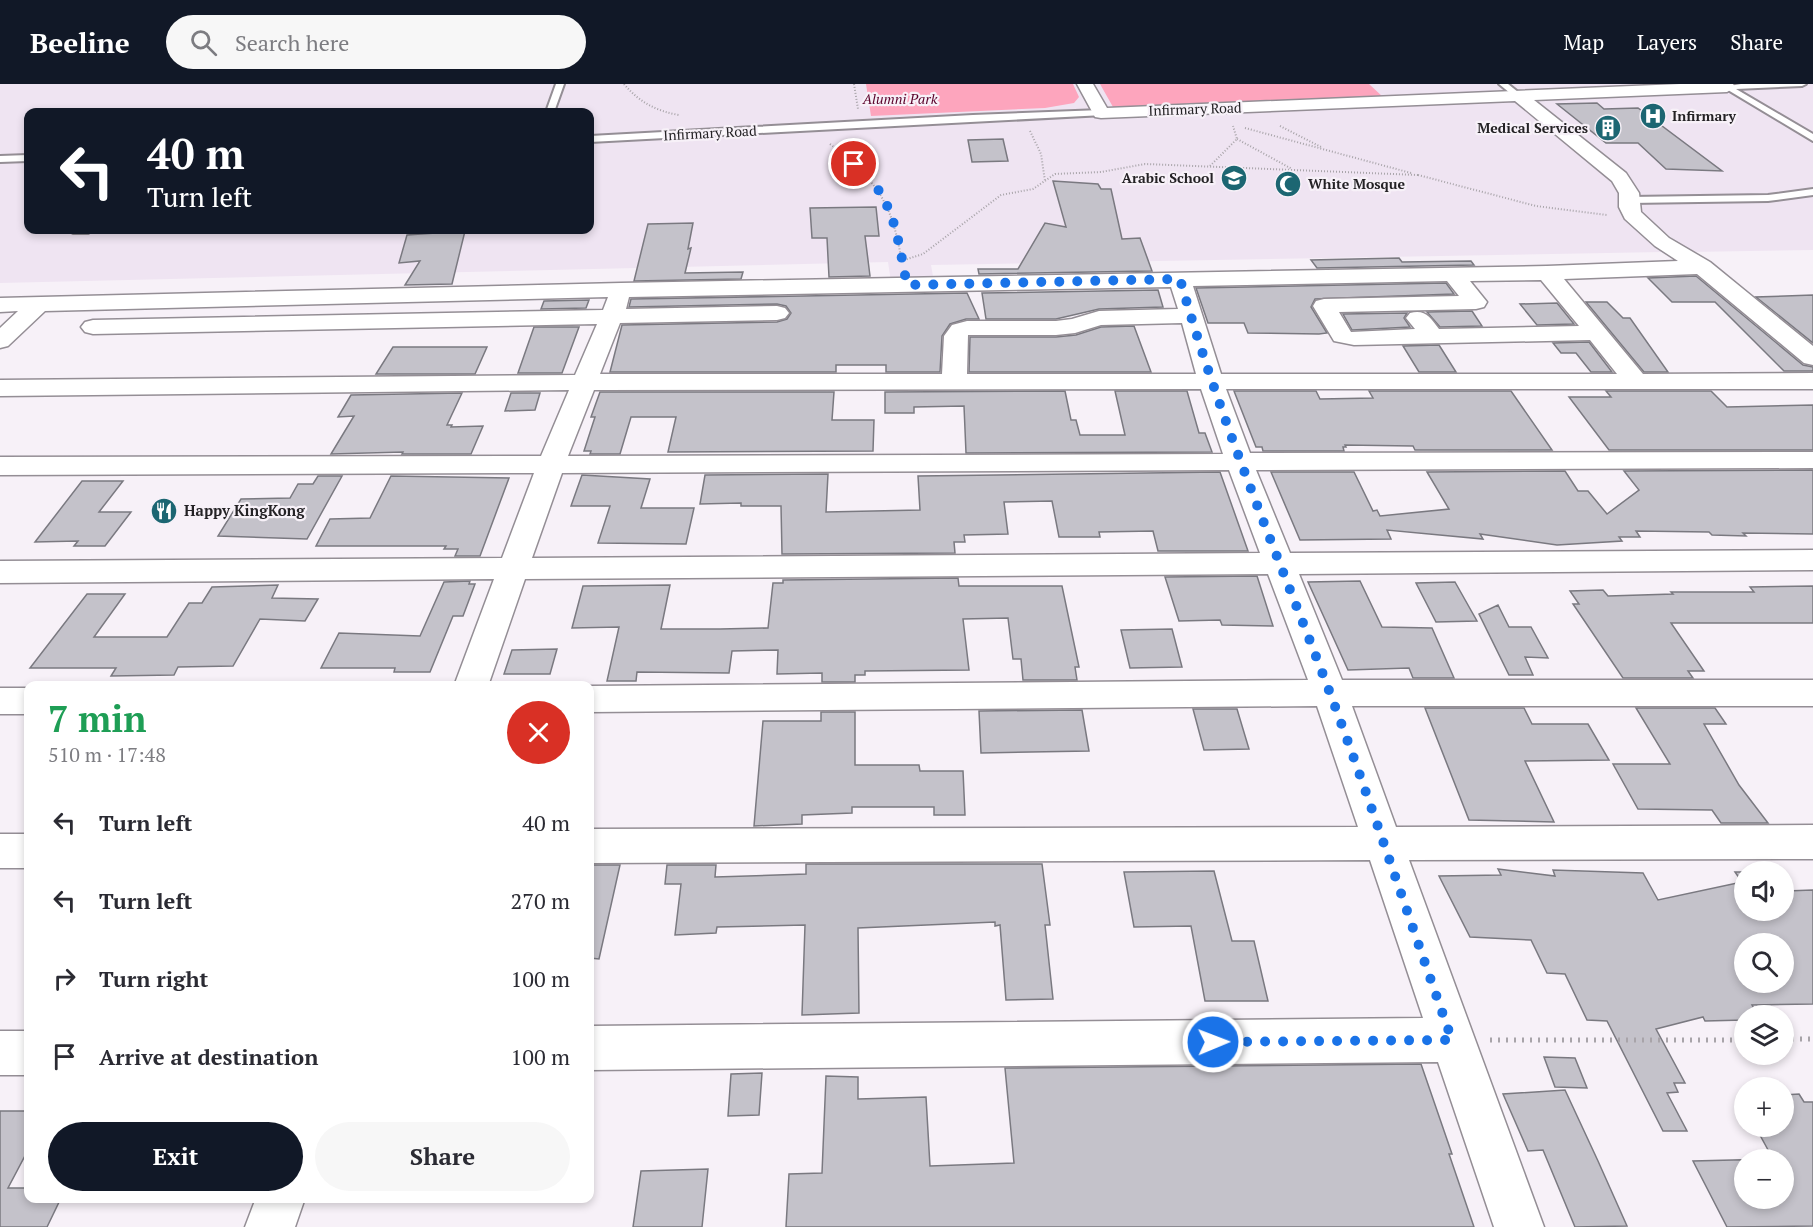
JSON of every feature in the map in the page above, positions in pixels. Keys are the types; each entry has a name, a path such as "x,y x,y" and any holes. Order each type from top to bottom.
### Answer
{"street":[{"path":"1085,84 1101,113"},
{"name":"Infirmary Road","path":"1101,113 1724,86"},
{"path":"1518,96 1610,169 1625,185 1631,207 1662,242 1702,267 1813,358"},
{"path":"0,305 621,290 1547,273 1702,267"},
{"path":"1547,273 1637,382"},
{"path":"1453,275 1476,302 1324,306 1348,337 1596,333"},
{"path":"1386,276 1432,336"},
{"path":"1180,279 1211,381 1239,461 1330,693 1519,1227"},
{"path":"473,681 551,465 621,290"},
{"path":"0,341 39,304"},
{"path":"93,327 777,313"},
{"path":"954,381 957,336 960,330 967,328 1056,328 1074,326 1100,318 1191,316"},
{"path":"0,387 583,382 1813,381"},
{"path":"0,466 1813,460"},
{"path":"0,572 1813,560"},
{"path":"594,699 1330,693 1813,693"},
{"path":"0,701 24,701"},
{"path":"594,846 1813,842"},
{"path":"0,851 24,851"},
{"path":"594,1048 1452,1040"},
{"path":"0,1053 24,1053"},
{"path":"270,1227 279,1203"}],"lane":[{"path":"551,108 560,84"},
{"path":"1503,84 1518,96"},
{"name":"Infirmary Road","path":"1724,86 1802,84"},
{"path":"1724,86 1813,138"},
{"name":"Infirmary Road","path":"594,139 1023,114 1101,113"},
{"path":"0,159 24,158"},
{"path":"1631,207 1768,198 1813,192"}],"path":[{"path":"1252,107 1272,121 1333,153"},
{"path":"1023,114 1041,154 1045,181"},
{"path":"1294,170 1237,139 1233,125 1333,153 1565,211 1631,207"},
{"path":"807,127 868,175 887,201 897,230 907,285"},
{"path":"1210,166 1237,139"},
{"path":"901,261 923,254 1001,195 1033,189 1055,174 1101,172 1145,164 1418,175"},
{"path":"1452,1040 1734,1040"},
{"path":"1794,1040 1813,1040"}],"shaded area":[{"path":"0,84 1813,84 1813,250 1689,252 1666,233 1645,233 1663,252 931,265 934,282 891,282 888,262 0,283"}],"green space":[{"name":"Alumni Park","path":"866,84 1073,84 1079,97 1074,103 1045,108 871,116"},
{"path":"1100,84 1369,84 1383,97 1113,107"}],"building":[{"path":"1597,103 1604,109 1638,108 1722,171 1666,169 1638,143 1606,143 1557,104"},
{"path":"1003,139 1008,161 972,162 968,140"},
{"path":"1053,181 1098,184 1101,189 1111,189 1122,239 1140,238 1152,271 979,274 978,269 1018,269 1045,223 1066,227"},
{"path":"876,207 879,236 865,236 870,276 829,277 827,238 812,238 810,208"},
{"path":"693,223 688,249 691,248 685,273 743,272 741,279 634,281 648,224"},
{"path":"464,234 452,284 405,285 420,261 399,263 407,235"},
{"path":"1399,258 1402,262 1471,261 1474,265 1317,268 1311,260"},
{"path":"1696,276 1803,365 1813,367 1813,371 1784,371 1715,302 1672,302 1648,278"},
{"path":"1446,283 1454,294 1315,299 1311,307 1327,333 1319,334 1248,333 1244,323 1208,323 1196,288"},
{"path":"1158,290 1163,307 1099,309 1056,319 986,319 982,293"},
{"path":"967,293 979,319 966,319 950,324 942,336 940,372 886,372 886,365 836,365 836,372 610,372 622,325 777,322 787,319 791,313 786,306 777,304 629,307 631,299"},
{"path":"1813,295 1813,343 1756,297"},
{"path":"589,300 586,308 541,309 544,301"},
{"path":"1586,302 1607,302 1623,318 1630,318 1668,372 1644,372"},
{"path":"1557,303 1574,324 1537,325 1520,304"},
{"path":"1472,311 1482,326 1440,327 1427,312"},
{"path":"1407,313 1404,318 1410,327 1352,330 1343,314"},
{"path":"1134,326 1151,372 969,372 970,337 1056,337 1076,335 1101,327"},
{"path":"534,327 579,327 562,373 518,373"},
{"path":"1589,342 1612,372 1591,372 1576,353 1561,353 1553,343"},
{"path":"1439,345 1456,372 1419,372 1403,346"},
{"path":"393,347 487,347 475,374 376,374"},
{"path":"1065,391 1071,420 1076,420 1080,435 1125,435 1115,391 1187,391 1199,433 1205,433 1212,452 966,453 964,406 914,407 914,413 885,413 885,392"},
{"path":"1234,391 1316,391 1320,399 1373,398 1369,391 1511,391 1552,450 1415,450 1413,446 1345,445 1344,451 1263,451 1262,447 1256,447"},
{"path":"1606,391 1711,391 1727,407 1813,405 1813,450 1609,450 1569,397 1611,397"},
{"path":"600,392 834,392 832,420 874,420 873,451 668,452 676,417 631,417 620,454 590,454 591,451 584,451 595,417 591,417"},
{"path":"462,393 447,425 452,425 451,427 483,426 471,454 402,454 403,452 331,454 354,416 338,417 351,395"},
{"path":"511,393 540,393 535,410 505,411"},
{"path":"1813,470 1813,534 1743,533 1746,536 1712,535 1709,532 1636,531 1640,537 1619,537 1622,541 1557,545 1480,534 1483,539 1387,530 1391,539 1300,540 1271,472 1354,472 1373,511 1377,510 1380,516 1449,509 1427,472 1565,471 1578,491 1588,491 1607,514 1639,490 1624,471"},
{"path":"1220,472 1248,551 1158,551 1153,531 1099,532 1100,537 1059,537 1052,501 1004,502 1008,534 964,535 965,542 954,542 955,553 782,554 781,506 741,506 741,503 700,504 705,475 828,474 826,512 920,510 918,476"},
{"path":"582,475 650,479 641,508 694,508 686,544 598,543 610,506 571,506"},
{"path":"318,476 342,476 307,539 218,536 241,499 290,498 298,484 313,484"},
{"path":"391,476 509,478 480,556 455,556 458,549 444,549 446,546 316,546 330,519 370,518"},
{"path":"82,481 123,481 99,512 131,512 105,546 74,546 78,541 35,542"},
{"path":"1257,576 1273,626 1222,625 1220,620 1179,621 1165,577"},
{"path":"958,578 959,586 1062,586 1079,667 1075,667 1077,680 1023,680 1021,659 1013,659 1008,618 963,619 969,670 865,671 865,675 855,675 855,682 822,682 822,673 777,674 778,650 732,651 729,673 637,672 636,681 607,681 619,627 572,628 583,586 670,585 661,629 768,628 773,583 783,583 783,580"},
{"path":"470,581 469,584 475,584 463,616 453,616 430,672 394,672 395,668 321,668 339,633 420,636 444,582"},
{"path":"1360,581 1382,627 1432,628 1454,678 1413,678 1409,668 1348,670 1308,582"},
{"path":"1455,582 1477,621 1436,622 1416,583"},
{"path":"278,585 272,598 318,599 305,621 260,619 233,666 178,667 174,675 111,676 116,668 30,668 87,594 125,594 94,637 167,637 189,603 202,603 212,587"},
{"path":"1813,586 1813,623 1671,623 1704,671 1688,671 1693,678 1623,678 1573,604 1579,604 1570,591 1603,590 1608,596 1673,594 1671,592 1754,592 1750,587"},
{"path":"1498,605 1509,627 1531,627 1548,658 1525,657 1533,675 1509,675 1479,614"},
{"path":"1172,629 1182,667 1130,668 1121,630"},
{"path":"557,649 550,674 504,674 512,650"},
{"path":"1425,708 1524,708 1532,724 1588,724 1609,760 1525,761 1554,822 1469,820"},
{"path":"1636,708 1715,708 1726,724 1704,724 1739,785 1768,823 1721,823 1712,810 1638,809 1613,764 1670,764"},
{"path":"1193,709 1237,709 1249,749 1204,750"},
{"path":"1082,710 1089,751 981,753 979,711"},
{"path":"821,712 855,712 855,765 919,765 920,771 963,771 965,815 934,815 934,807 852,807 852,813 802,815 802,824 754,826 763,721 821,721"},
{"path":"806,864 1042,864 1050,925 1045,925 1053,999 1006,1000 1000,925 995,926 995,922 858,928 859,1013 802,1015 805,925 717,927 716,933 675,935 681,884 665,884 667,865 716,865 715,877 806,874"},
{"path":"594,865 620,865 599,959 594,958"},
{"path":"1498,869 1555,876 1553,870 1643,873 1658,900 1734,884 1734,921 1794,921 1794,891 1813,890 1813,1004 1734,1005 1734,1020 1705,1021 1703,1017 1656,1029 1685,1083 1674,1083 1678,1092 1667,1093 1687,1131 1663,1131 1607,1021 1587,1020 1565,974 1547,973 1531,940 1470,937 1439,876 1501,875"},
{"path":"1214,871 1232,941 1254,941 1268,1001 1205,1001 1191,926 1134,927 1124,872"},
{"path":"1544,1057 1575,1058 1587,1088 1555,1087"},
{"path":"1421,1064 1474,1227 786,1227 789,1174 822,1173 826,1076 858,1077 858,1099 926,1097 930,1166 1014,1163 1005,1068"},
{"path":"762,1073 759,1115 728,1116 731,1074"},
{"path":"1565,1090 1627,1226 1575,1227 1543,1150 1528,1151 1503,1094"},
{"path":"1794,1094 1799,1094 1804,1102 1813,1102 1813,1226 1727,1227 1693,1161 1734,1160 1734,1209 1794,1209 1794,1149 1768,1149 1761,1137 1794,1137"},
{"path":"0,1111 24,1111 24,1158 8,1188 24,1188 24,1203 59,1203 47,1227 0,1227"},
{"path":"708,1169 702,1227 633,1227 641,1171"}],"place":[{"name":"Infirmary","path":"1653,116"},
{"name":"Medical Services","path":"1608,128"},
{"name":"Arabic School","path":"1234,178"},
{"name":"White Mosque","path":"1288,184"},
{"name":"Happy KingKong","path":"164,511"}],"route":[{"path":"854,164 868,175 887,201 897,230 907,285 1180,279 1211,381 1239,461 1330,693 1452,1040 1213,1042"}]}
